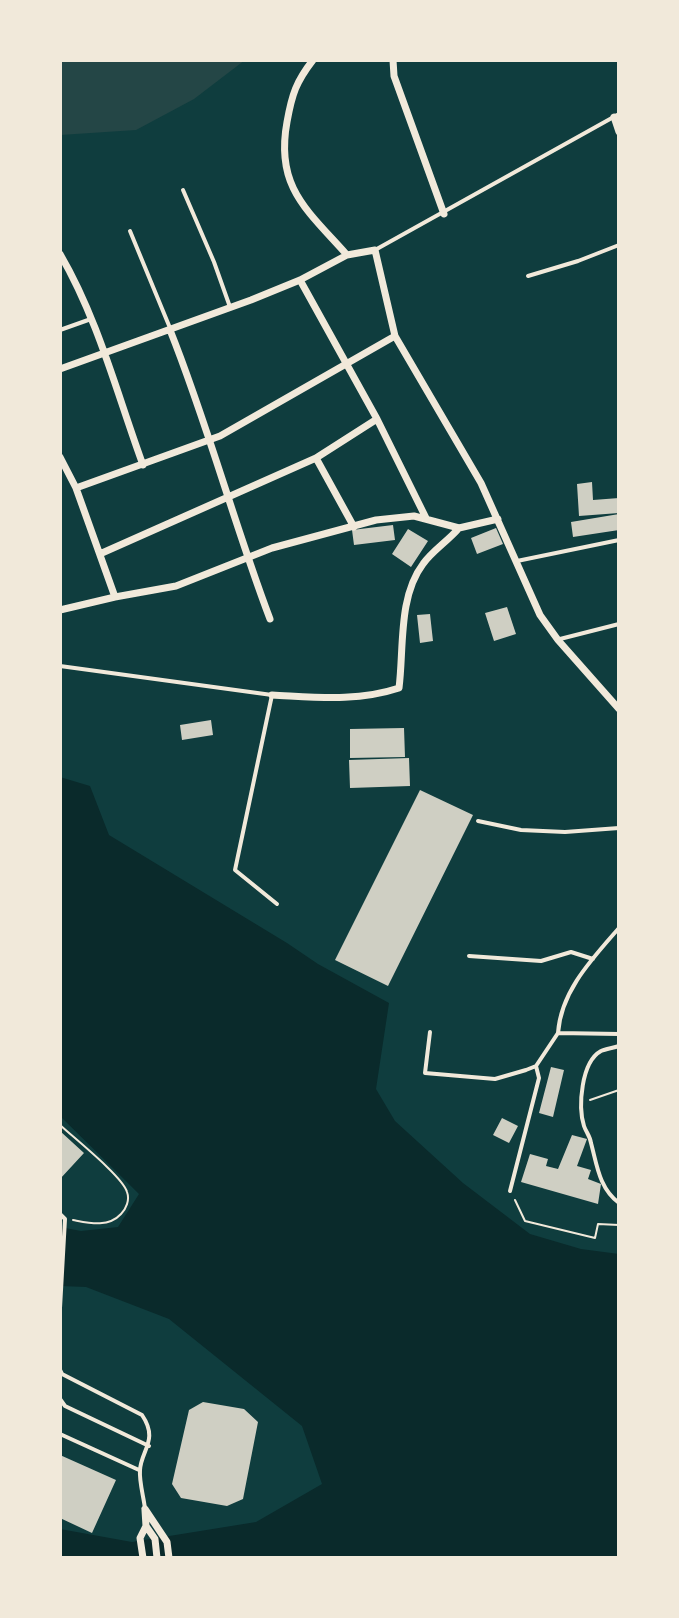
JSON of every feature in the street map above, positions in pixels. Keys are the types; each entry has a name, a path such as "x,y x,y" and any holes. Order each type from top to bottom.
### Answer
{"street":[{"path":"313,60 298,79 292,94 284,162 297,197 347,255"},
{"path":"393,60 394,76 444,214"},
{"path":"616,115 619,132"},
{"path":"60,369 300,280 347,255 375,250 395,336 468,461 498,519 540,615 619,709"},
{"path":"60,254 91,319 143,465"},
{"path":"300,280 377,419 427,518"},
{"path":"170,330 246,557 270,619"},
{"path":"76,488 238,427 395,336"},
{"path":"102,553 316,458 377,419"},
{"path":"60,457 102,553 115,597"},
{"path":"316,458 354,527"},
{"path":"60,610 176,586 246,557 389,519 414,516 459,528 498,519"},
{"path":"272,695 343,699 378,695 399,688 406,610 416,576 424,562 445,545 459,528"},
{"path":"143,1558 140,1538 146,1526 145,1509"},
{"path":"145,1509 167,1542 169,1558"},
{"path":"146,1526 155,1539 157,1558"}],"lane":[{"path":"375,250 616,115"},
{"path":"183,190 230,307"},
{"path":"130,231 170,330"},
{"path":"528,276 619,245"},
{"path":"60,330 91,319"},
{"path":"517,561 619,540"},
{"path":"558,640 619,624"},
{"path":"60,666 272,695 235,870 277,904"},
{"path":"478,821 521,830 565,832 619,828"},
{"path":"430,1032 425,1073 495,1079 536,1066 558,1033 559,1015 565,999 619,928"},
{"path":"469,956 541,961 571,952 593,959"},
{"path":"558,1033 619,1034"},
{"path":"619,1046 601,1051 595,1057 589,1065 580,1098 584,1125 600,1178 619,1203"},
{"path":"510,1191 539,1078 536,1066"},
{"path":"60,1214 65,1219 60,1308"},
{"path":"60,1370 62,1374 142,1415 146,1421 149,1446 139,1470 145,1509"},
{"path":"60,1399 65,1406 149,1446"},
{"path":"60,1434 139,1470"}],"path":[{"path":"580,1098 591,1101 619,1090"},
{"path":"60,1125 119,1179 128,1192 127,1207 117,1219 98,1224 65,1219"},
{"path":"510,1191 525,1221 595,1238 598,1224 619,1225"}],"shaded area":[{"path":"60,60 245,60 194,99 136,130 60,135"},
{"path":"60,777 90,786 109,835 318,964 389,1003 376,1089 395,1121 463,1183 530,1234 581,1249 619,1254 619,1558 60,1558 60,1529 132,1542 256,1522 322,1484 302,1426 169,1319 86,1287 60,1286 60,1227 81,1231 118,1227 139,1194 60,1116"}],"building":[{"path":"592,482 593,500 619,498 619,513 579,516 577,484"},
{"path":"619,514 619,530 573,537 571,522"},
{"path":"393,525 395,540 354,545 352,530"},
{"path":"496,528 503,544 477,554 471,538"},
{"path":"408,529 428,541 411,567 392,554"},
{"path":"507,607 516,634 494,641 485,613"},
{"path":"430,614 433,641 420,643 417,615"},
{"path":"211,720 213,735 182,740 180,725"},
{"path":"404,728 405,757 350,758 350,729"},
{"path":"409,758 410,786 350,788 349,760"},
{"path":"420,790 473,815 388,986 335,960"},
{"path":"551,1067 564,1070 553,1117 539,1113"},
{"path":"502,1118 518,1126 509,1143 493,1135"},
{"path":"60,1131 84,1153 60,1179"},
{"path":"572,1135 587,1139 577,1166 591,1170 588,1179 601,1184 598,1204 521,1182 530,1154 548,1159 546,1166 558,1169"},
{"path":"203,1402 244,1409 258,1422 243,1499 227,1506 181,1498 172,1484 189,1410"},
{"path":"60,1455 116,1480 92,1533 60,1518"}]}
